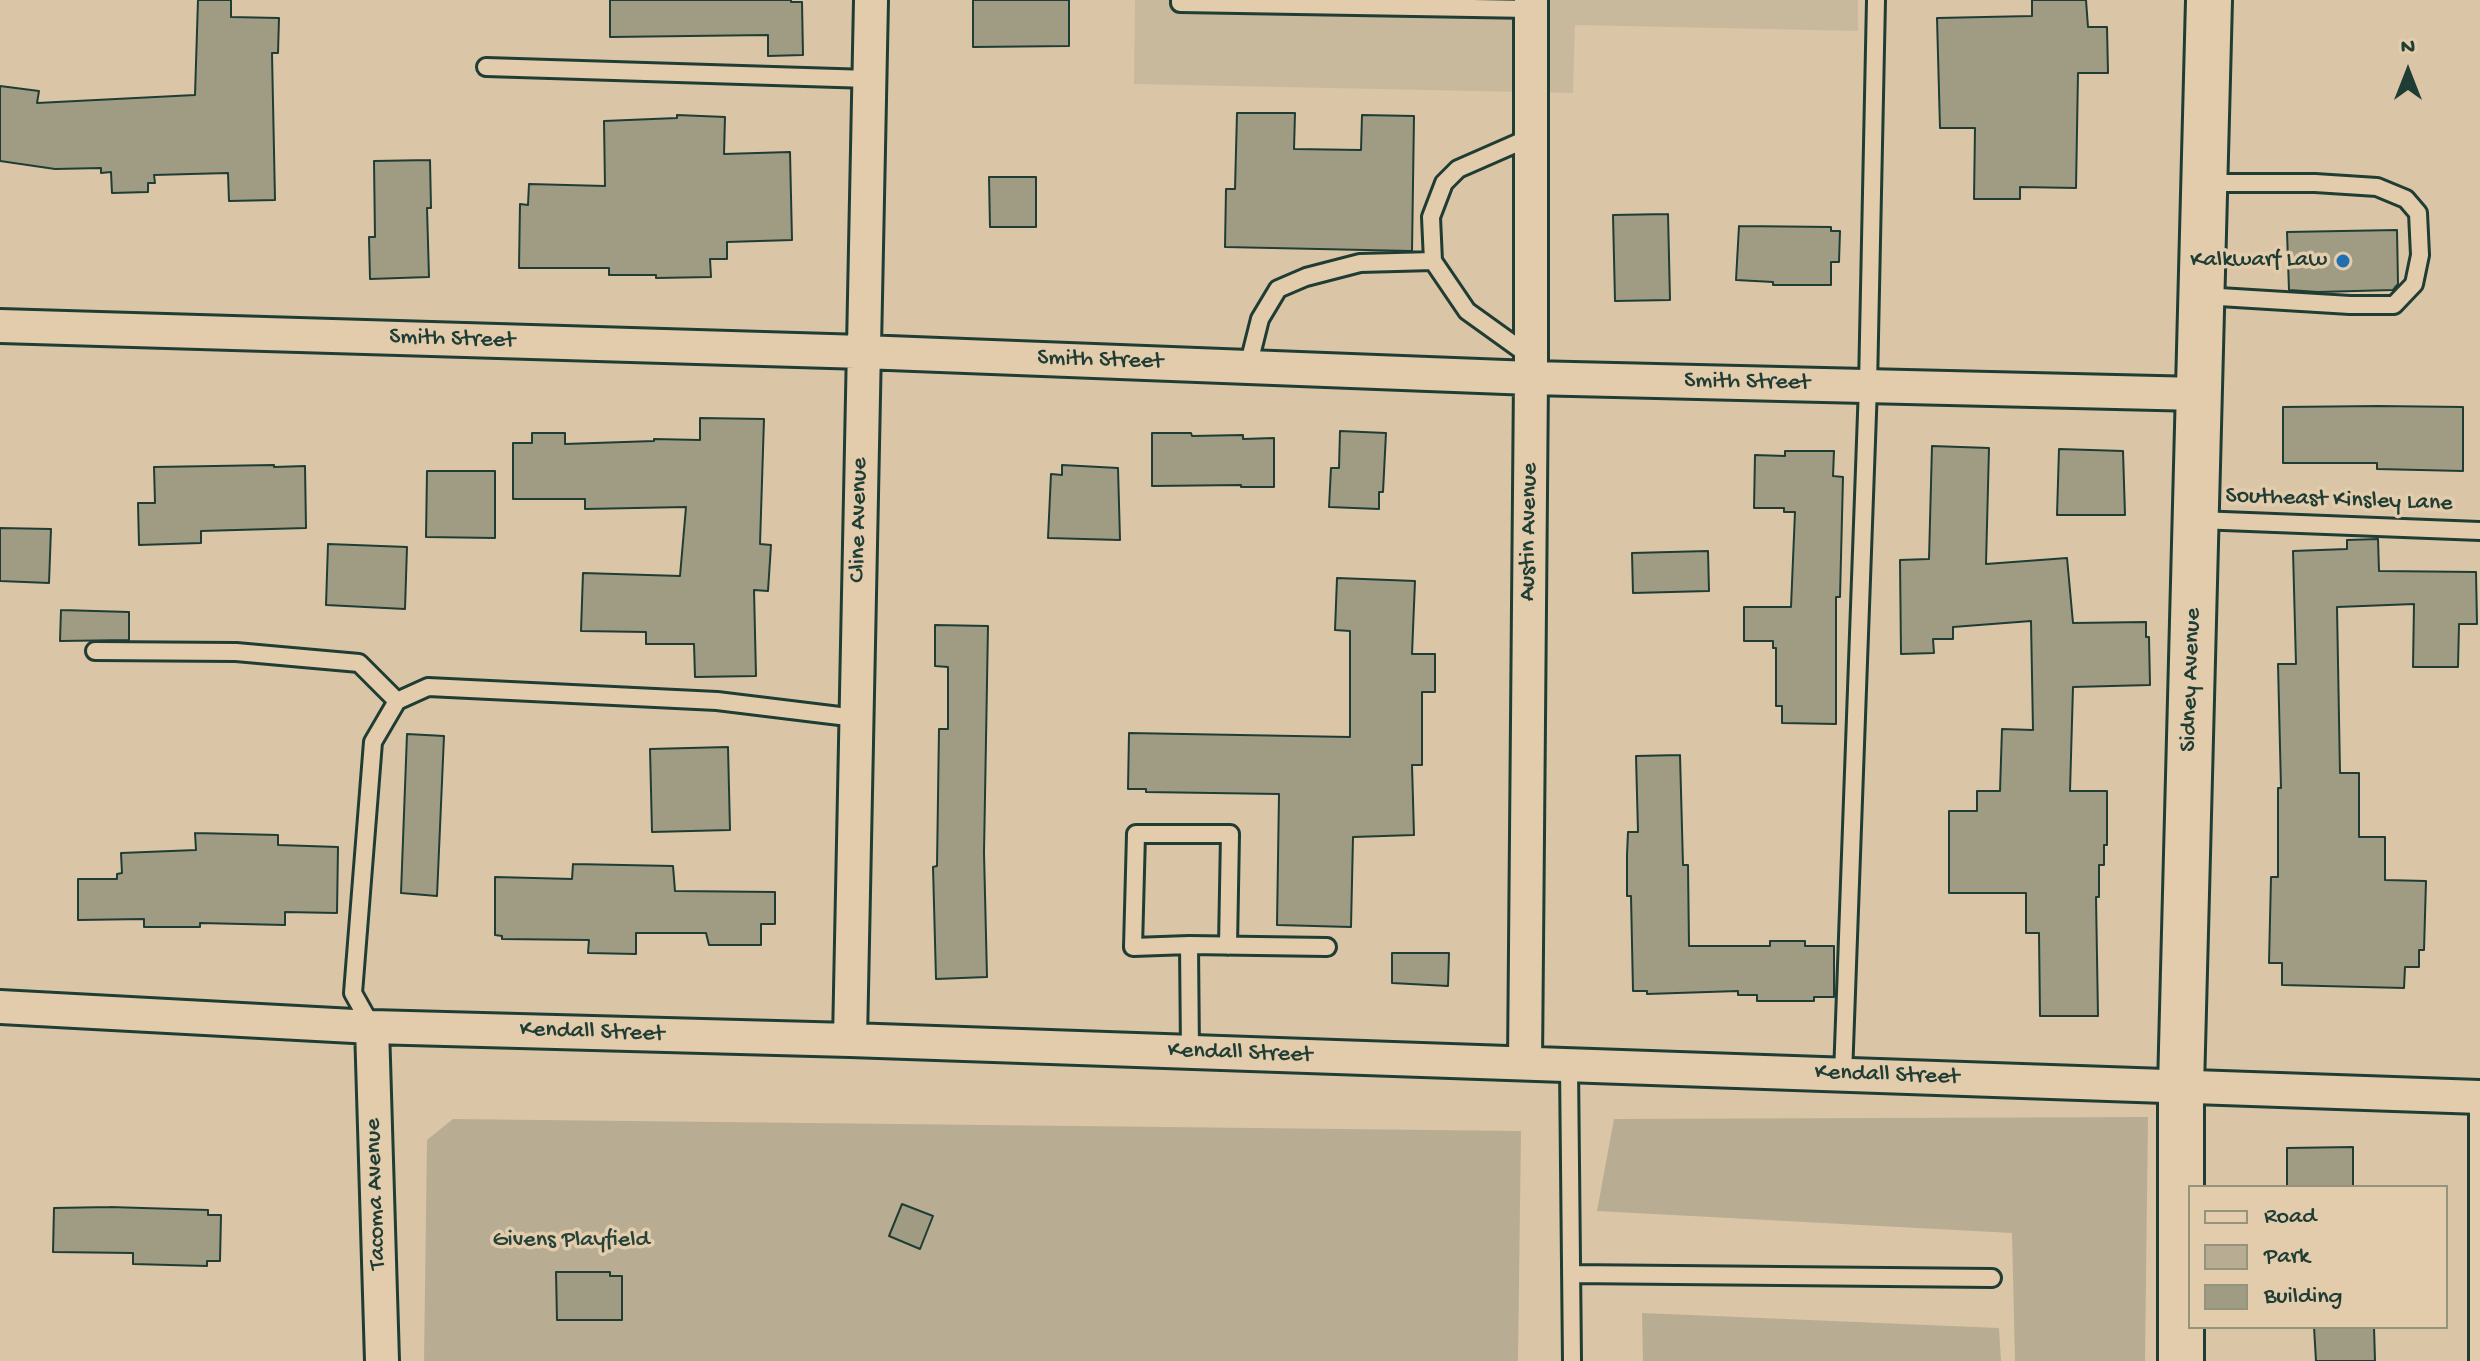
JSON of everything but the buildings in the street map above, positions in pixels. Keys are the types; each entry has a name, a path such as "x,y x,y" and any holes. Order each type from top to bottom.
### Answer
{"main road":[{"name":"Sidney Avenue","path":"2181,1361 2181,1087 2209,0"}],"street":[{"name":"Cline Avenue","path":"850,1040 871,0"},
{"name":"Austin Avenue","path":"1525,1063 1531,5"},
{"name":"Smith Street","path":"0,326 1248,367 1531,367 1868,386 2199,394"},
{"name":"Kendall Street","path":"0,1007 372,1027 850,1040 2479,1097"},
{"name":"Tacoma Avenue","path":"372,1027 382,1361"}],"lane":[{"path":"1180,0 1180,3 1531,5"},
{"path":"1843,1075 1868,386 1876,0"},
{"path":"486,67 869,79"},
{"path":"1531,137 1458,169 1444,183 1431,217 1433,261 1467,311 1531,367"},
{"path":"2202,296 2394,305 2414,284 2420,255 2418,213 2406,199 2377,187 2315,183 2204,183"},
{"path":"1248,367 1260,319 1278,289 1306,277 1360,263 1433,261"},
{"name":"Southeast Kinsley Lane","path":"2196,520 2480,531"},
{"path":"95,651 236,652 359,663 397,701"},
{"path":"372,1027 353,993 373,742 397,701 428,687 717,701 856,718"},
{"path":"1228,946 1230,834 1136,834 1133,947 1327,947"},
{"path":"1189,945 1190,1052"},
{"path":"1569,1066 1572,1361"},
{"path":"2478,1361 2479,1097"},
{"path":"1571,1274 1992,1278"}],"shaded area":[{"path":"1135,0 1858,0 1858,31 1575,25 1573,93 1134,84"}],"green space":[{"path":"2148,1117 2145,1361 2015,1361 2012,1233 1597,1211 1614,1119"},
{"name":"Givens Playfield","path":"453,1119 1521,1131 1518,1361 424,1361 427,1140"},
{"path":"1642,1313 1999,1328 2001,1361 1643,1361"}],"place":[{"name":"Kalkwarf Law","path":"2343,261"}]}
